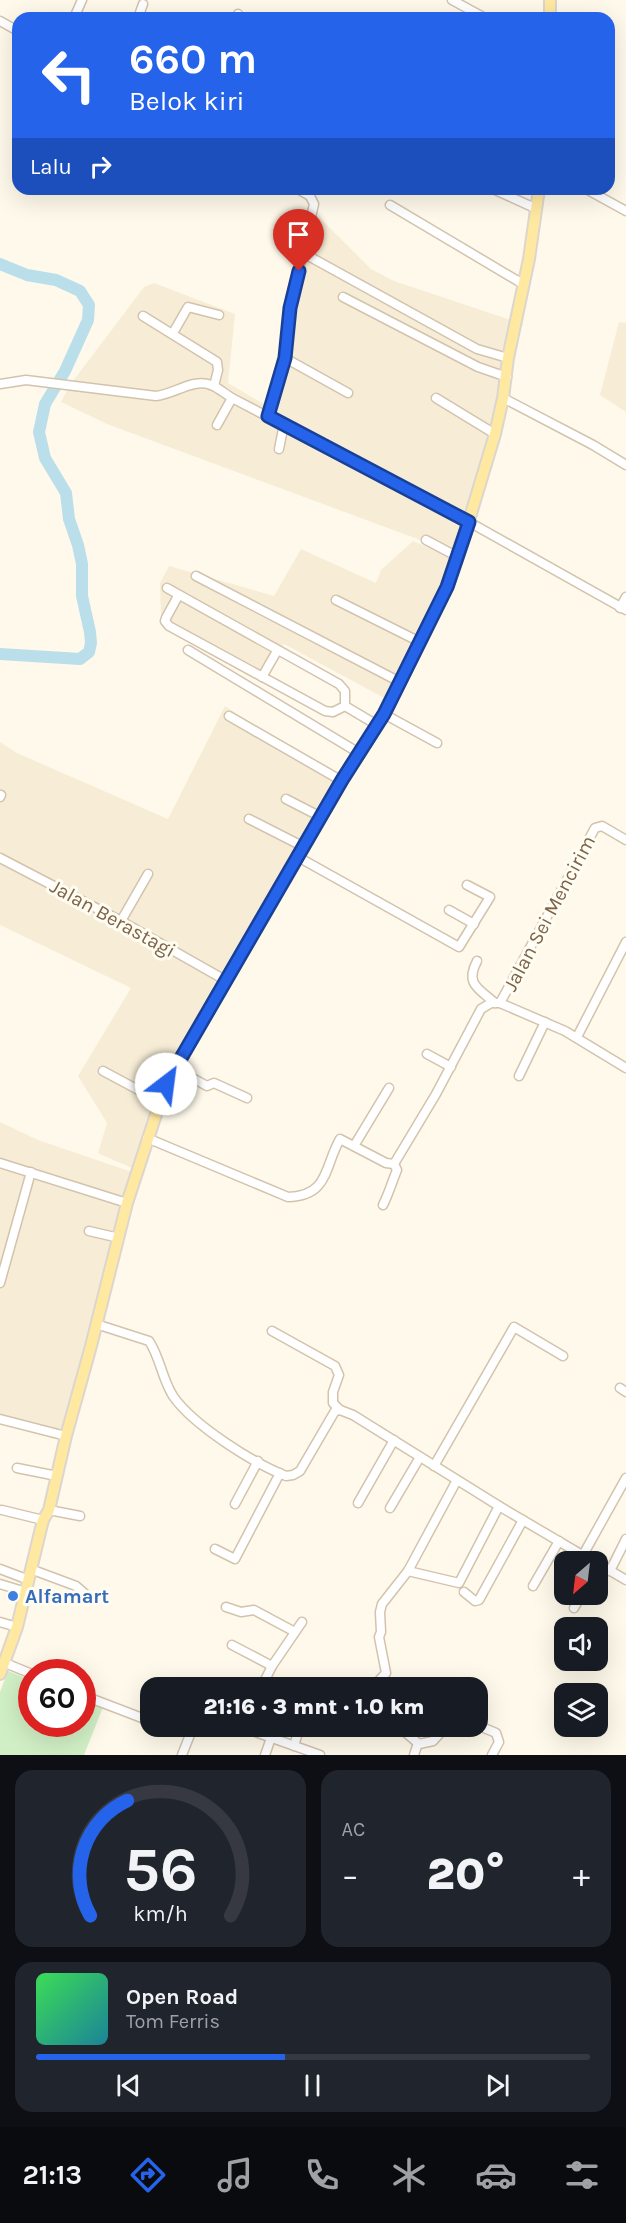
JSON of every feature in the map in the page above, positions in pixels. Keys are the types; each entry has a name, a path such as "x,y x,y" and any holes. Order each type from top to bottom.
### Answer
{"main road":[{"path":"0,1674 17,1628 43,1520 50,1510 66,1436 127,1203 159,1101 174,1068 225,980 342,780 384,714 447,587 459,556 495,434 503,398 508,358 538,195"}],"street":[{"path":"452,0 474,12"},
{"path":"140,12 143,4"},
{"path":"268,416 285,358 290,308 314,204 308,195"},
{"path":"506,195 537,209"},
{"path":"597,195 626,211"},
{"path":"390,205 523,284"},
{"path":"303,253 477,349 508,358"},
{"path":"343,297 478,367 507,377"},
{"path":"173,333 188,307 219,315"},
{"path":"143,316 217,362 218,370 214,386"},
{"path":"285,358 348,393"},
{"path":"0,384 26,380 156,396 167,395 197,383 214,386 232,398 469,522 623,609 626,597"},
{"path":"217,425 232,398"},
{"path":"436,398 495,434"},
{"path":"503,398 589,442 626,465"},
{"path":"279,449 284,424"},
{"path":"426,540 459,556"},
{"path":"196,576 400,682"},
{"path":"166,588 339,684 345,691 345,706"},
{"path":"178,596 166,618 166,623 325,711 333,712 345,706"},
{"path":"336,600 420,642"},
{"path":"188,650 359,753"},
{"path":"262,677 277,651"},
{"path":"345,706 377,725"},
{"path":"384,714 437,743"},
{"path":"229,716 342,780"},
{"path":"286,799 321,817"},
{"path":"249,819 459,947 490,897 467,885"},
{"name":"Jalan Sei Mencirim","path":"383,1205 397,1170 394,1164 451,1067 481,1009 497,1003 595,828 602,826 626,840"},
{"name":"Jalan Berastagi","path":"0,858 121,921 225,980"},
{"path":"121,921 148,874"},
{"path":"449,910 474,924"},
{"path":"577,1037 626,942"},
{"path":"477,961 472,972 472,981 497,1003 577,1037 626,1068"},
{"path":"519,1076 546,1022"},
{"path":"427,1054 451,1067"},
{"path":"174,1068 207,1086 214,1083 247,1098"},
{"path":"103,1071 159,1101"},
{"path":"354,1146 388,1088"},
{"path":"147,1138 288,1197 303,1196 317,1187 331,1163 333,1152 340,1139 386,1163 394,1164"},
{"path":"0,1163 127,1203"},
{"path":"0,1283 30,1172"},
{"path":"89,1231 119,1238"},
{"path":"96,1324 149,1341 173,1395 188,1413 218,1438 280,1473 293,1475 300,1471 335,1411 340,1410"},
{"path":"434,1466 514,1327 563,1356"},
{"path":"272,1331 334,1366 339,1375 333,1392 333,1403 340,1410 353,1415 576,1551"},
{"path":"0,1419 66,1436"},
{"path":"358,1503 394,1440"},
{"path":"390,1508 420,1457"},
{"path":"236,1504 258,1461"},
{"path":"17,1468 57,1476"},
{"path":"215,1549 235,1559 280,1473"},
{"path":"585,1551 626,1478"},
{"path":"383,1677 386,1673 379,1637 382,1604 408,1571 457,1480"},
{"path":"408,1571 459,1582 499,1506"},
{"path":"2,1510 43,1520"},
{"path":"50,1510 80,1516"},
{"path":"464,1592 475,1601 479,1600 523,1520"},
{"path":"626,1539 610,1571 626,1580"},
{"path":"533,1586 558,1541"},
{"path":"0,1569 76,1586 93,1600"},
{"path":"0,1584 26,1592"},
{"path":"226,1607 241,1612 254,1610 296,1632"},
{"path":"0,1622 17,1628"},
{"path":"266,1677 302,1622"},
{"path":"232,1645 272,1666"},
{"path":"5,1663 18,1668"},
{"path":"96,1700 140,1717"},
{"path":"488,1730 496,1733 499,1742 492,1755"},
{"path":"182,1755 188,1737"},
{"path":"294,1746 297,1737"},
{"path":"411,1737 418,1743 433,1741 437,1737"},
{"path":"265,1755 271,1738 320,1755"},
{"path":"414,1755 418,1743"}],"shaded area":[{"path":"319,217 371,269 394,281 523,324 511,348 513,359 458,554 107,424 61,402 70,385 144,287 154,283 235,314 228,383 267,406 275,372 283,305"},
{"path":"619,322 626,323 626,412 600,395"},
{"path":"413,541 453,558 388,700 284,644 265,672 161,617 160,583 169,566 274,596 301,549 376,583 381,570"},
{"path":"225,706 340,780 293,862 174,1057 136,1170 98,1153 107,1123 78,1076 131,988 0,925 0,742 17,753 168,819"},
{"path":"0,1122 38,1140 132,1172 66,1438 0,1424"}],"green space":[{"path":"8,1671 18,1675 18,1737 91,1737 84,1755 0,1755 0,1692"},
{"path":"96,1704 103,1707 96,1725"}],"waterway":[{"path":"0,264 27,275 56,280 80,291 89,305 88,320 65,371 45,404 39,432 45,458 66,493 69,519 82,564 82,596 91,643 89,652 80,659 0,654"}],"place":[{"name":"Alfamart","path":"13,1596"}],"route":[{"path":"166,1084 342,780 384,714 447,587 469,522 268,416 285,358 290,308 299,271"}]}
